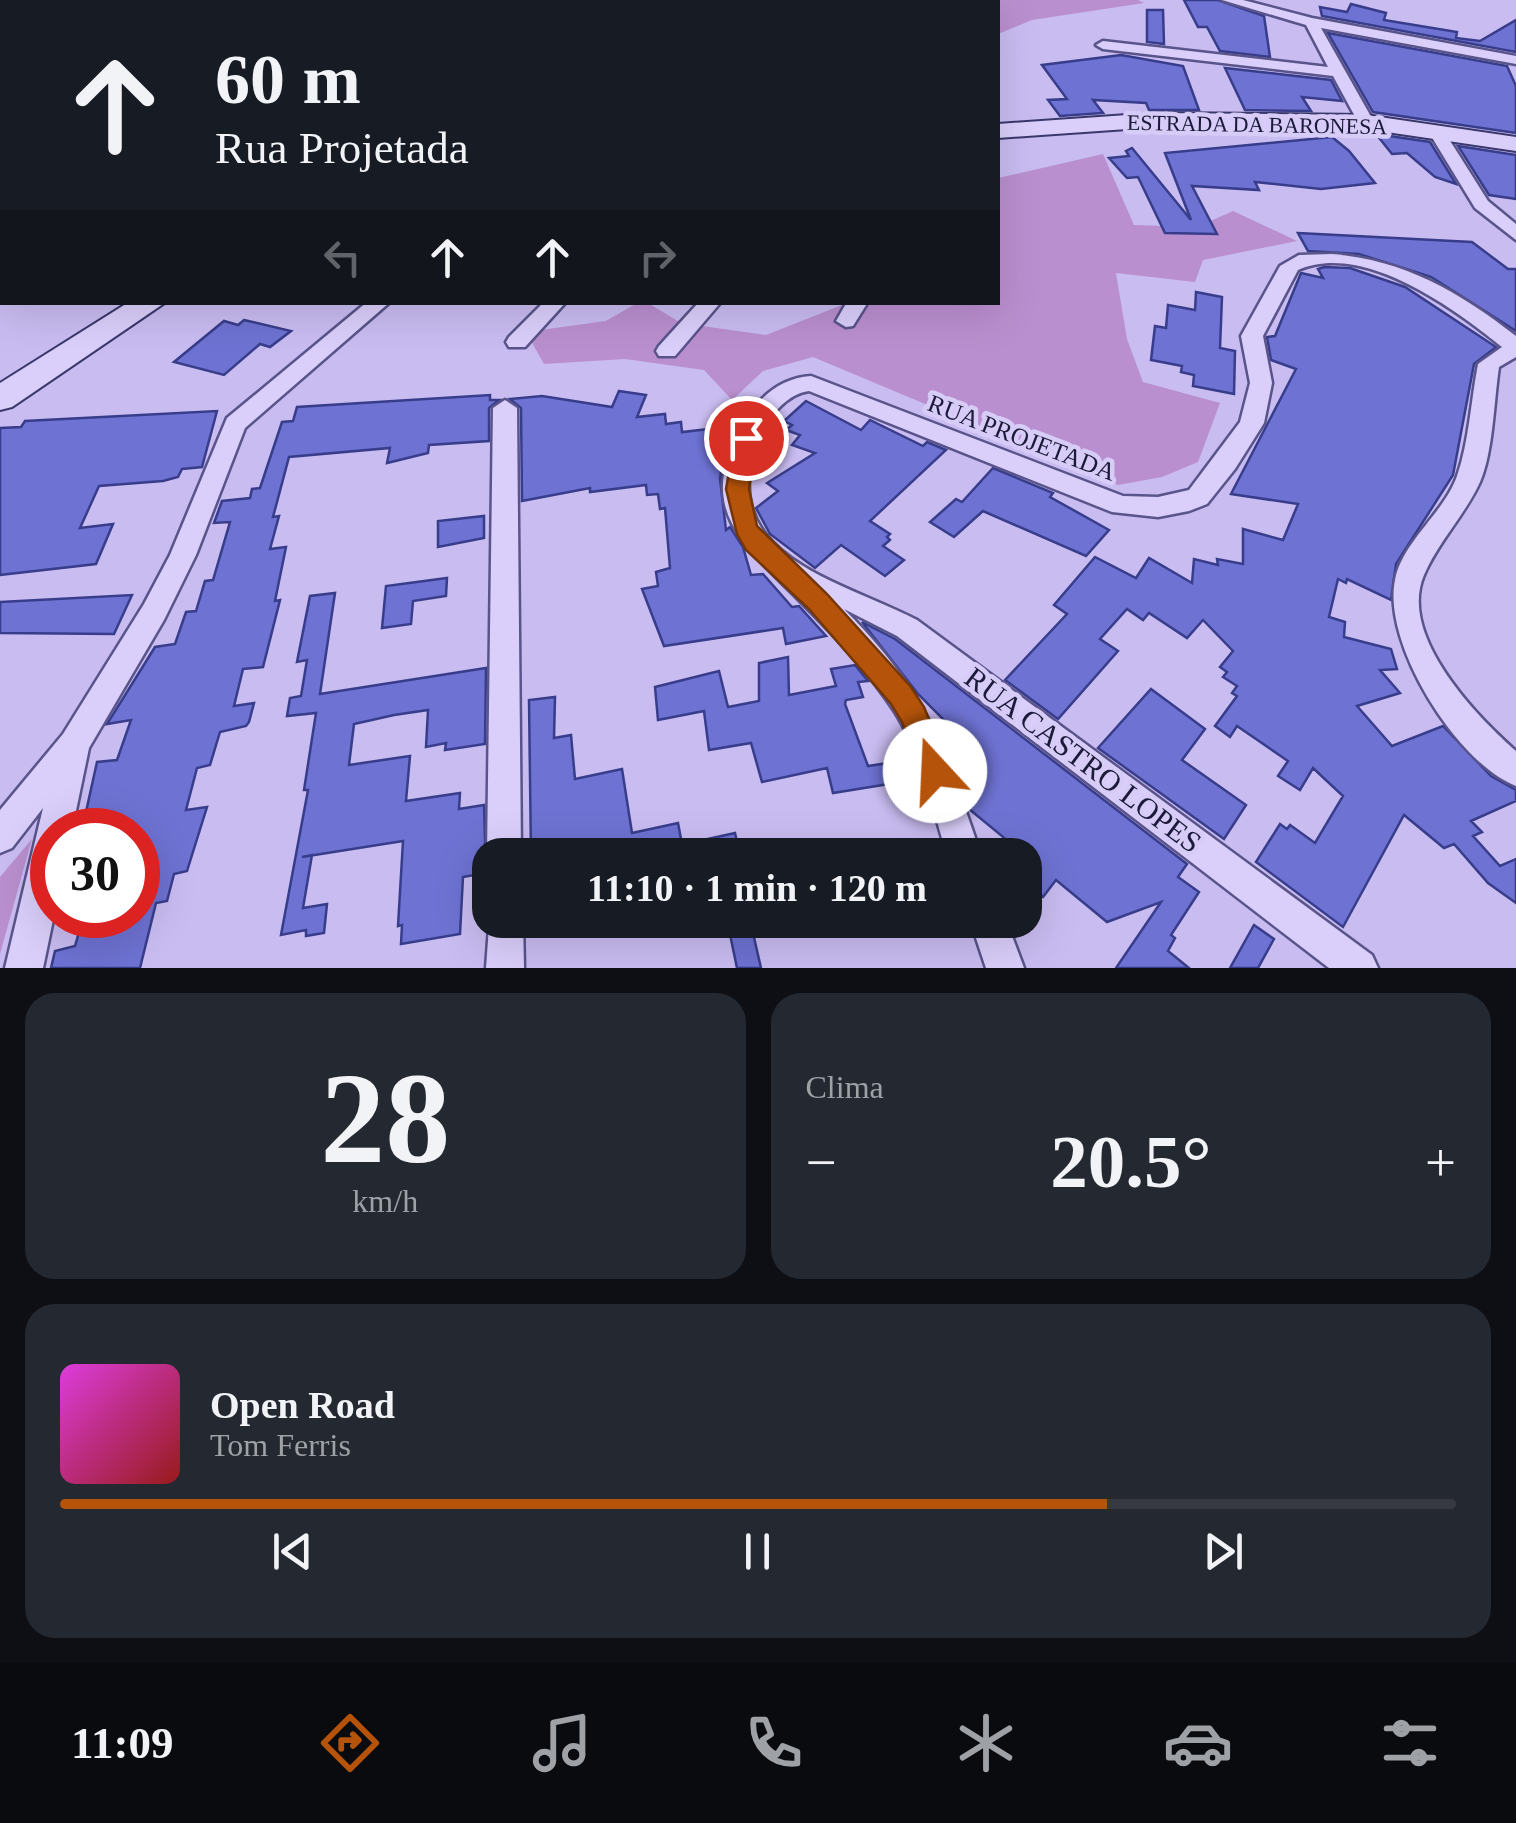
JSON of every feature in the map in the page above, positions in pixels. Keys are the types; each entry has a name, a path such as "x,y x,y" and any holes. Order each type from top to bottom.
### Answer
{"main road":[{"name":"ESTRADA DA BARONESA","path":"1000,131 1156,120 1366,122 1516,144"},
{"path":"0,399 146,305"}],"street":[{"path":"1228,0 1311,22 1516,60"},
{"path":"1311,22 1366,122"},
{"path":"1102,45 1338,72"},
{"path":"1436,131 1481,204 1516,234"},
{"name":"RUA PROJETADA","path":"794,577 755,543 745,528 738,489 746,438 761,414 794,384 811,383 1120,504 1158,508 1198,497 1252,423 1261,383 1252,336 1290,266 1299,261 1401,270 1424,280 1516,348"},
{"path":"0,836 74,744 168,584 235,424 376,305"},
{"path":"516,342 553,305"},
{"path":"667,352 708,305"},
{"path":"1516,348 1489,364 1469,480 1409,576 1404,592 1406,610 1427,671 1438,689 1516,772"},
{"path":"504,838 505,408"},
{"path":"794,577 869,658 914,716 958,838"},
{"name":"RUA CASTRO LOPES","path":"794,577 862,604 907,628 1359,968"},
{"path":"60,808 74,744"},
{"path":"24,968 31,938"},
{"path":"505,938 505,968"},
{"path":"994,938 1005,968"}],"shaded area":[{"path":"1000,0 1144,3 1032,20 1000,33"},
{"path":"1103,154 1134,225 1197,227 1233,211 1297,241 1203,260 1195,282 1116,273 1127,339 1143,382 1220,403 1198,462 1162,477 1118,485 813,357 763,371 732,400 704,370 625,359 544,364 526,332 606,321 634,305 651,305 681,323 766,335 842,305 1000,305 1000,178"},
{"path":"30,841 0,954 0,877"}],"building":[{"path":"1184,0 1218,0 1264,16 1270,57 1220,51 1207,27 1198,27"},
{"path":"1351,4 1386,13 1384,20 1457,32 1456,38 1480,41 1516,20 1516,52 1322,16 1320,7 1347,12"},
{"path":"1147,10 1163,10 1164,44 1147,42"},
{"path":"1328,33 1507,66 1516,86 1516,133 1373,112"},
{"path":"1121,55 1183,66 1199,110 1149,110 1146,103 1093,100 1103,113 1060,116 1048,100 1067,99 1042,65"},
{"path":"1225,68 1331,80 1342,101 1302,97 1311,111 1245,110"},
{"path":"1376,134 1430,142 1456,184 1435,177 1407,153 1392,154"},
{"path":"1332,137 1375,183 1321,189 1255,182 1259,190 1192,186 1217,234 1165,233 1138,177 1127,178 1109,158 1129,156 1126,151 1132,148 1191,220 1165,153"},
{"path":"1458,146 1516,155 1516,199 1489,195"},
{"path":"1298,233 1472,242 1508,269 1516,269 1516,331 1431,277 1359,254 1308,251"},
{"path":"1350,268 1405,287 1496,347 1474,364 1453,475 1396,564 1391,600 1347,579 1346,583 1338,579 1329,617 1345,622 1344,637 1391,649 1397,669 1380,670 1400,693 1357,706 1392,746 1443,726 1491,776 1516,790 1516,801 1471,821 1482,832 1473,836 1500,866 1516,859 1516,903 1488,883 1454,844 1444,848 1404,815 1343,927 1256,862 1280,824 1287,829 1290,825 1315,843 1343,796 1313,768 1300,790 1278,776 1288,761 1237,726 1230,737 1215,726 1237,696 1232,693 1237,686 1223,677 1227,672 1220,667 1233,651 1203,620 1187,638 1149,613 1143,620 1127,609 1100,639 1118,651 1058,719 1005,680 1067,614 1054,605 1095,557 1136,578 1149,558 1192,583 1194,559 1218,565 1217,559 1243,564 1243,529 1283,540 1298,504 1231,494 1296,369 1271,360 1267,337 1275,336 1301,273 1323,278 1318,269"},
{"path":"1196,292 1222,297 1220,348 1235,351 1234,394 1193,386 1194,375 1181,372 1182,366 1151,360 1155,326 1166,328 1168,305 1195,310"},
{"path":"244,320 291,331 270,347 260,344 224,375 174,362 224,321 238,325"},
{"path":"619,391 646,395 637,417 665,414 666,424 681,422 682,432 727,427 720,479 726,530 730,527 743,547 751,575 763,574 792,607 799,606 826,636 786,644 783,628 664,646 642,589 658,586 656,572 670,568 665,508 660,509 658,494 647,495 646,485 590,492 590,488 522,501 521,408 510,399 542,396 612,407"},
{"path":"490,395 490,400 499,400 489,408 489,441 429,445 428,453 387,463 390,448 289,457 273,517 279,516 270,549 286,547 275,601 280,600 263,667 243,669 234,706 254,703 249,722 220,732 210,765 197,768 186,810 207,807 187,871 174,874 167,901 160,902 160,808 87,808 97,762 117,760 131,720 107,724 155,647 175,644 186,612 196,611 205,581 213,580 230,522 214,523 222,501 250,498 252,489 260,488 282,422 293,421 297,407"},
{"path":"806,401 861,430 870,420 923,446 927,442 946,450 870,521 890,534 890,540 883,546 904,560 885,576 841,545 815,568 770,534 756,508 778,491 767,483 815,453 792,445 800,435 786,430 792,425 784,421"},
{"path":"217,411 202,467 182,469 178,477 163,481 99,486 80,528 113,524 96,564 0,575 0,428 21,427 25,421"},
{"path":"993,468 1053,493 1050,497 1109,530 1086,556 983,511 954,537 930,522 956,499 962,502"},
{"path":"484,516 484,538 438,547 438,521"},
{"path":"447,578 446,596 413,601 411,624 382,628 386,586"},
{"path":"335,593 320,694 486,668 485,744 445,750 446,743 426,747 428,710 394,715 354,724 349,765 410,756 406,801 460,793 459,809 484,805 485,838 472,838 472,875 463,877 460,934 401,944 402,925 398,926 403,841 312,855 303,908 327,904 324,933 306,936 306,930 281,935 308,790 304,790 316,713 287,716 290,698 301,696 307,660 297,662 310,596"},
{"path":"132,595 114,634 0,633 0,602"},
{"path":"862,622 895,639 1187,864 1178,877 1199,892 1171,935 1175,938 1168,951 1189,968 1116,968 1161,902 1107,922 1056,880 1042,896 1042,838 1004,838 969,809 954,769 969,748 941,724 945,721 918,694"},
{"path":"788,657 789,695 836,686 831,669 855,665 868,681 858,682 863,697 846,700 845,704 868,766 914,759 920,779 833,793 827,768 762,782 751,743 709,750 704,711 658,720 655,687 719,671 728,707 759,701 759,663"},
{"path":"1151,689 1205,729 1182,760 1246,805 1224,839 1098,748"},
{"path":"555,697 554,738 571,735 575,779 622,769 632,833 678,823 681,838 531,838 529,700"},
{"path":"1254,925 1274,939 1258,968 1230,968"},
{"path":"77,938 147,938 140,968 51,968 55,951 75,946"},
{"path":"731,938 754,938 761,968 737,968"}],"route":[{"path":"746,438 738,489 745,528 901,695 914,716 935,771"}]}
